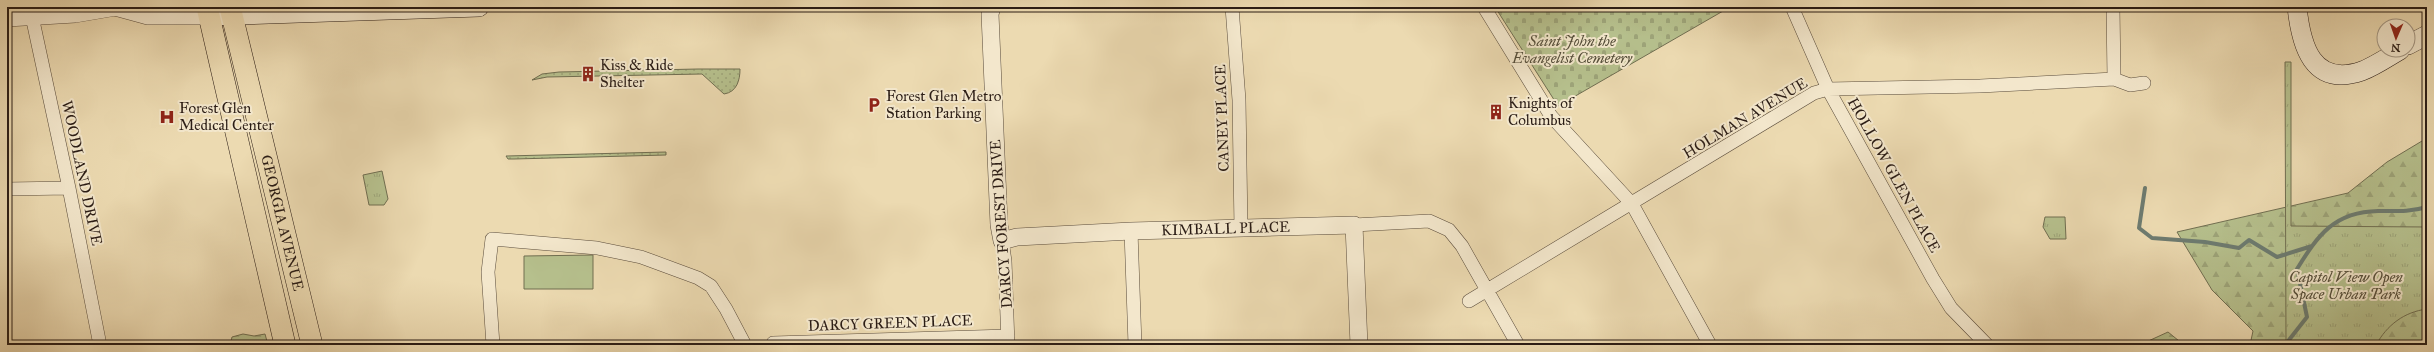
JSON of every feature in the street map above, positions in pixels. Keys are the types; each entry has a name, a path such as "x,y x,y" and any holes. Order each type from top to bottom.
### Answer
{"main road":[{"path":"208,11 479,7"},
{"path":"2297,7 2299,27 2309,57 2320,68 2331,74 2348,75 2363,70 2385,58"},
{"name":"GEORGIA AVENUE","path":"208,11 285,345"},
{"name":"GEORGIA AVENUE","path":"231,11 312,345"},
{"path":"2416,41 2427,35"}],"street":[{"path":"7,18 31,12 115,7 148,16 208,11"},
{"name":"DARCY FOREST DRIVE","path":"992,7 990,14 999,225 1005,261 1008,340"},
{"name":"CANEY PLACE","path":"1232,7 1239,100 1241,229"},
{"path":"1484,7 1551,116 1632,204 1710,345"},
{"name":"HOLLOW GLEN PLACE","path":"1792,7 1828,89 1948,303 1987,345"},
{"path":"2113,7 2114,79"},
{"name":"WOODLAND DRIVE","path":"31,12 69,188 100,345"},
{"name":"HOLMAN AVENUE","path":"1469,301 1814,93 1828,89 1980,86 2114,79 2130,85 2144,83"},
{"path":"7,189 69,188"},
{"name":"KIMBALL PLACE","path":"1002,241 1017,237 1131,231 1241,229 1429,221 1449,230 1462,246 1488,290"},
{"path":"1354,225 1359,345"},
{"path":"1131,231 1135,345"},
{"path":"493,345 488,272 492,239 597,248 641,257 698,278 715,292 745,345"},
{"path":"1488,290 1518,345"},
{"name":"DARCY GREEN PLACE","path":"772,343 1008,340"}],"green space":[{"name":"Saint John the Evangelist Cemetery","path":"1495,7 1730,7 1558,106"},
{"name":"Capitol View Open Space Urban Park","path":"2285,62 2291,62 2291,226 2427,227 2427,309 2404,316 2385,331 2376,345 2286,345"},
{"path":"740,69 737,85 732,91 724,94 702,74 547,77 532,80 542,74 559,72"},
{"path":"2427,138 2427,345 2250,345 2253,331 2212,290 2177,232 2348,193 2387,162"},
{"path":"666,152 666,155 514,159 508,159 506,156"},
{"path":"382,171 388,199 384,205 369,205 363,175"},
{"path":"2045,217 2065,217 2066,239 2050,239 2043,227"},
{"path":"593,255 593,289 524,289 524,256"},
{"path":"2168,332 2184,345 2141,345 2144,343"},
{"path":"243,334 254,336 265,334 268,345 230,345 232,337"}],"waterway":[{"path":"2145,188 2139,228 2152,238 2205,242 2239,248 2249,240 2277,257 2312,246"},
{"path":"2285,345 2307,317 2297,269 2320,236 2339,221 2363,212 2397,211 2427,207"}],"place":[{"name":"Kiss & Ride Shelter","path":"588,74"},
{"name":"Forest Glen Metro Station Parking","path":"874,105"},
{"name":"Knights of Columbus","path":"1496,112"},
{"name":"Forest Glen Medical Center","path":"167,117"}]}
